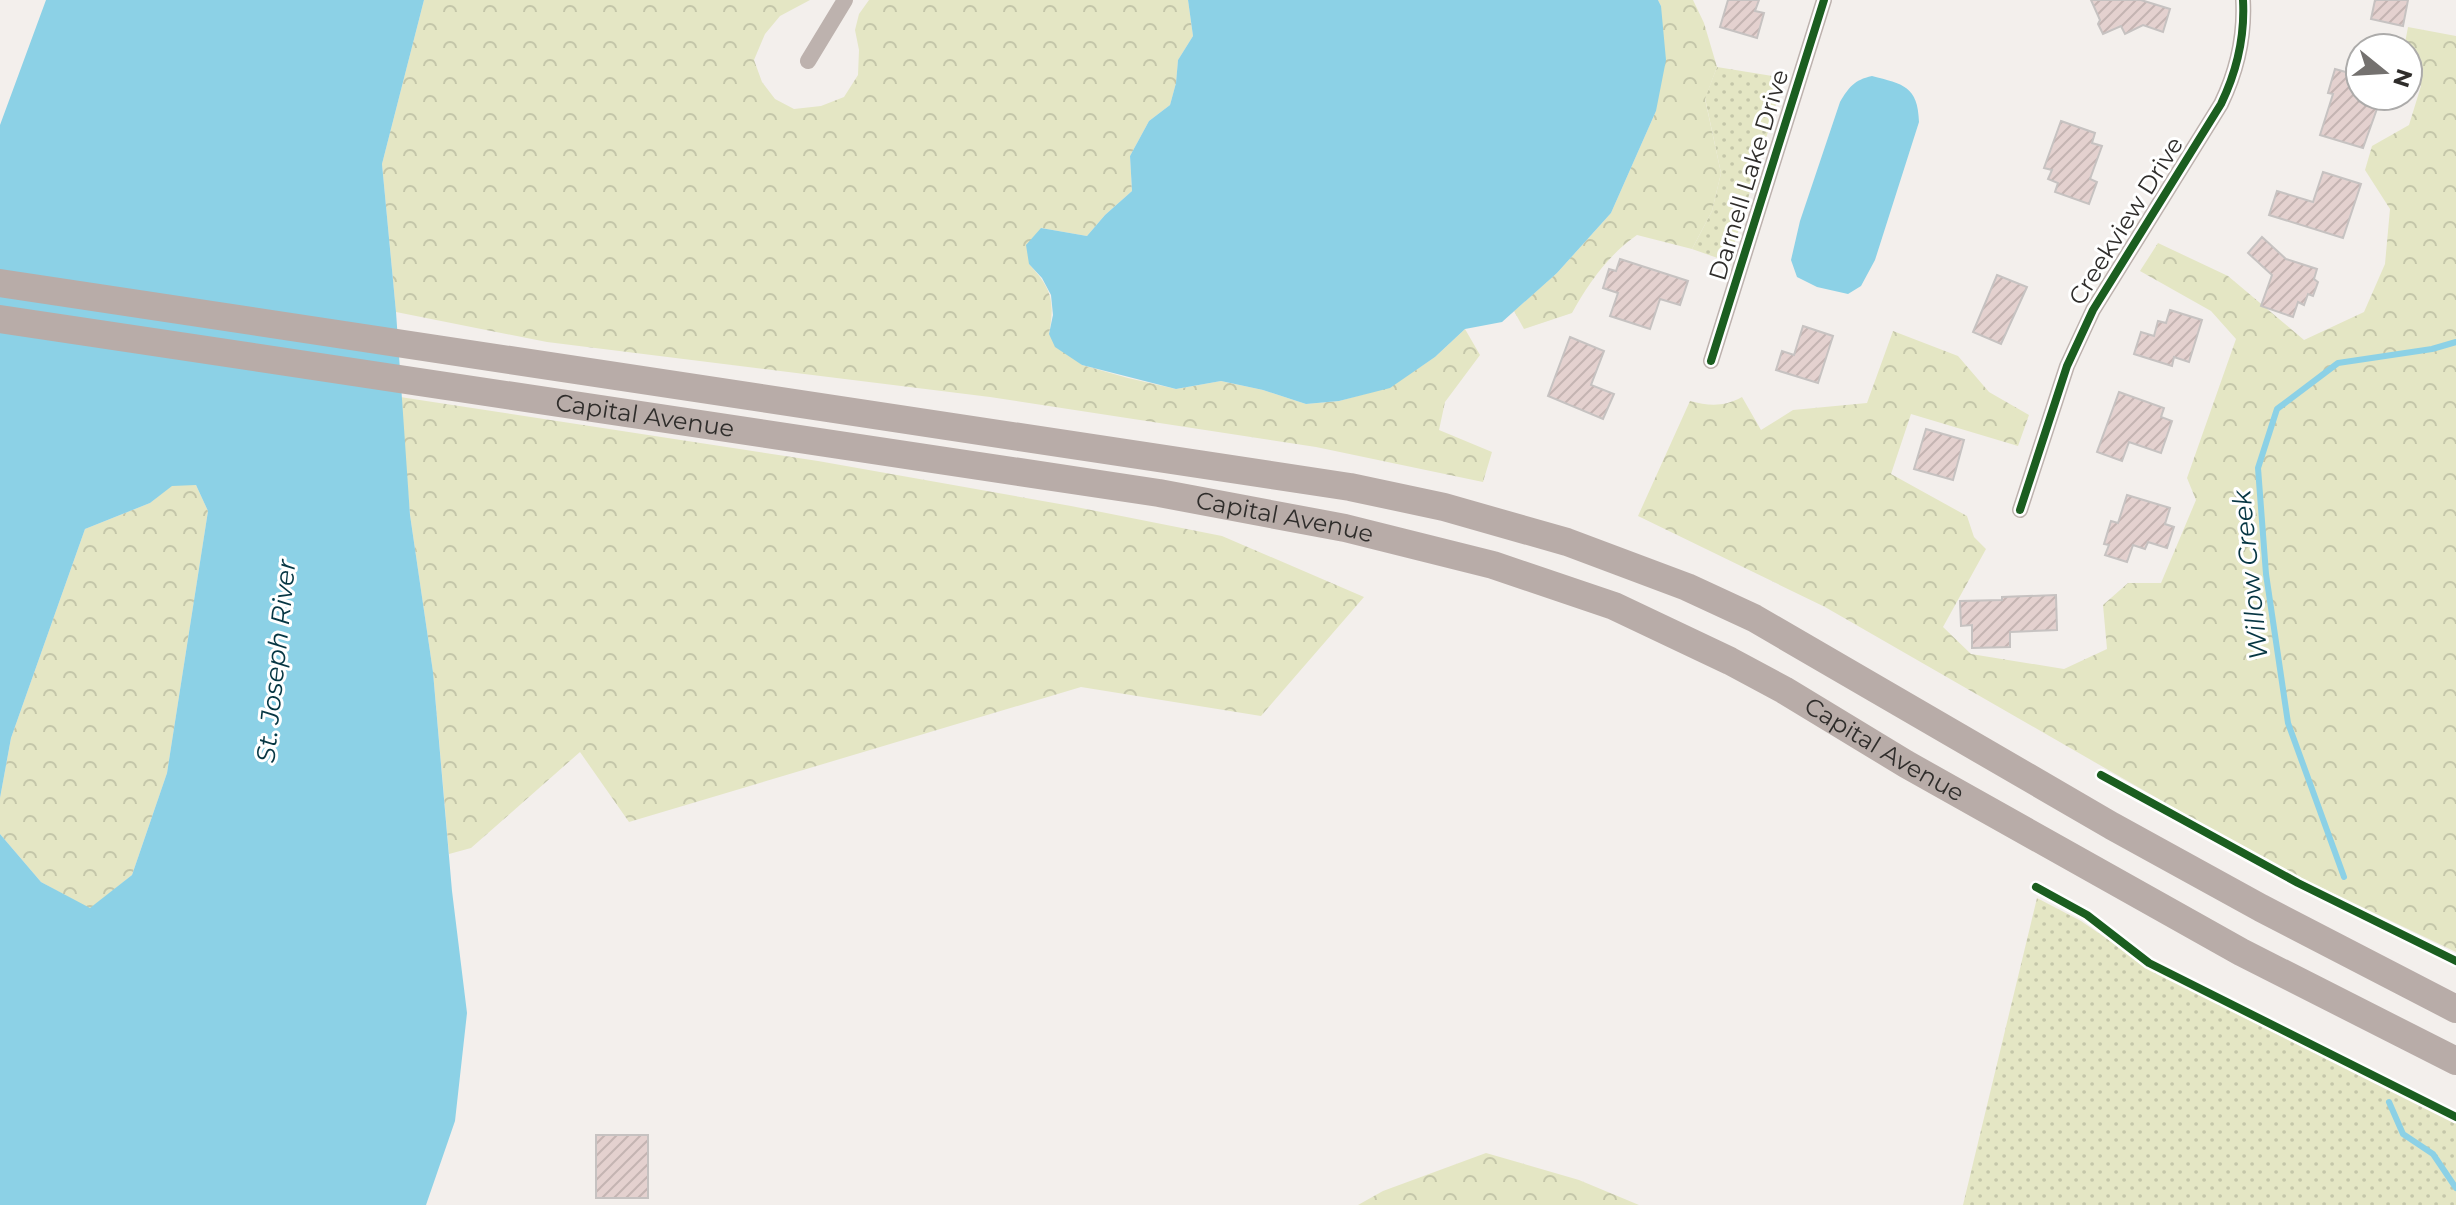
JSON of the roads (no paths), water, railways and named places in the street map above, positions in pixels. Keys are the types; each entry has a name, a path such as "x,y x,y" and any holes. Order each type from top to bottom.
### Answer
{"highway":[{"name":"Capital Avenue","path":"0,283 1350,487 1444,507 1567,542 1687,587 1754,618 2112,826 2274,915 2456,1009"},
{"name":"Capital Avenue","path":"0,319 1241,506 1493,565 1614,606 1730,661 1906,764 2241,952 2456,1061"}],"street":[{"path":"808,61 845,0"},
{"name":"Darnell Lake Drive","path":"1711,361 1824,0"},
{"name":"Creekview Drive","path":"2020,510 2078,339 2232,81 2243,32 2243,0"}],"water":[{"name":"St. Joseph River","path":"46,0 424,0 382,164 410,515 433,672 452,891 467,1013 455,1121 426,1205 0,1205 0,834 41,882 90,908 132,875 167,773 208,511 196,485 172,486 150,503 85,529 11,738 0,798 0,125"},
{"path":"1188,0 1658,0 1666,60 1656,111 1611,213 1557,273 1502,322 1465,329 1435,357 1390,388 1339,401 1306,404 1221,381 1176,389 1082,365 1055,347 1049,334 1053,315 1051,295 1042,278 1029,264 1026,245 1041,228 1087,236 1132,191 1130,156 1149,121 1170,105 1178,60 1193,36"},
{"path":"1872,76 1907,88 1916,101 1919,122 1875,260 1861,286 1848,294 1817,287 1797,277 1791,260 1800,221 1840,102 1853,85"}],"waterway":[{"name":"Willow Creek","path":"2344,877 2288,723 2266,574 2258,468 2277,409 2338,363 2432,349 2456,342"},
{"name":"Willow Creek","path":"2389,1102 2403,1134 2433,1154 2456,1188"}]}
